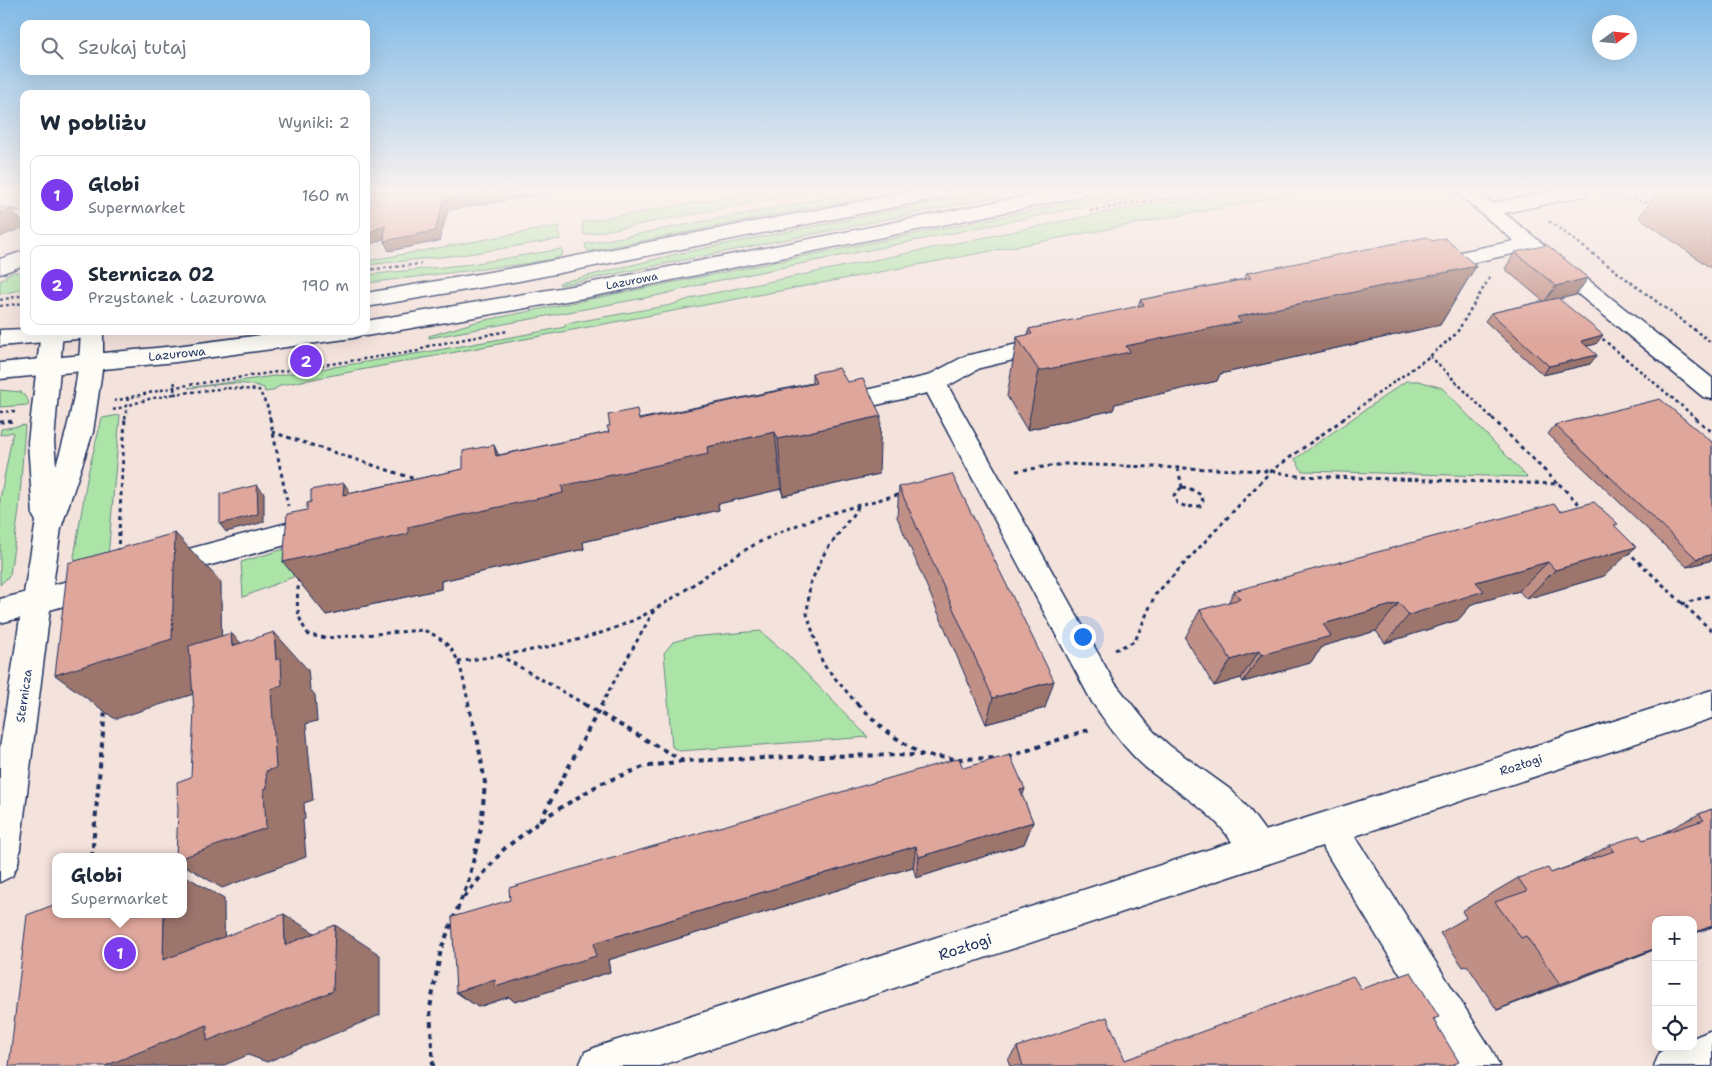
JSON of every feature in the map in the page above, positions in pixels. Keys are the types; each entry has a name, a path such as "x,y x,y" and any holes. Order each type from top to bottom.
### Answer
{"street":[{"path":"370,299 519,274 685,242"},
{"name":"Lazurowa","path":"370,328 589,290 828,242"},
{"path":"1527,242 1712,391"},
{"path":"1411,269 1530,244"},
{"path":"0,267 20,259"},
{"path":"0,338 31,335"},
{"name":"Sternicza","path":"48,528 41,442 51,335"},
{"name":"Sternicza","path":"0,864 48,528 80,432 91,363 91,335"},
{"name":"Lazurowa","path":"0,370 91,363 324,335"},
{"path":"818,410 934,383 980,360 1073,339"},
{"path":"934,383 1103,692 1122,718 1149,748 1174,770 1228,810 1244,830 1257,851"},
{"path":"0,611 282,534 341,520"},
{"name":"Rozłogi","path":"599,1066 1712,704"},
{"path":"1330,827 1479,1066"},
{"path":"1674,1066 1712,1050"}],"path":[{"path":"1577,242 1712,343"},
{"path":"1084,658 1118,649 1135,641 1147,610 1156,596 1271,471 1430,356 1456,334 1498,264 1498,251"},
{"path":"0,300 20,296"},
{"path":"0,306 20,304"},
{"path":"112,401 175,386 346,363 517,329"},
{"path":"1430,356 1586,511"},
{"path":"174,394 175,376"},
{"path":"110,411 149,399 174,394 241,387 259,390 268,408 272,432 282,534 298,542 299,579 297,607 300,623 309,635 326,638 423,630 436,635 452,648 458,662 478,742 484,783 482,828 468,883 441,949 430,1008 433,1066"},
{"path":"125,577 126,407 128,397"},
{"path":"272,432 430,484"},
{"path":"986,478 1031,468 1064,464 1271,471 1297,476 1559,484"},
{"path":"1178,468 1182,488"},
{"path":"1182,488 1189,488 1201,495 1203,501 1200,506 1194,509 1186,508 1174,500 1174,494 1182,488"},
{"path":"458,662 588,636 639,617 753,546 786,529 903,493"},
{"path":"859,506 821,560 810,584 807,614 823,664 858,706 886,732 923,755"},
{"path":"1620,544 1681,604 1712,631"},
{"path":"1681,604 1712,595"},
{"path":"539,822 596,712 656,607"},
{"path":"499,655 683,761"},
{"path":"92,853 106,708"},
{"path":"462,899 504,849 539,822 600,784 643,767 683,761 818,756 923,755 956,759 1005,758 1122,718"}],"green space":[{"path":"472,242 543,242 468,254 370,265 370,260"},
{"path":"597,242 638,242 590,251 587,250 585,244"},
{"path":"737,242 774,242 560,285 559,283 681,253"},
{"path":"876,242 910,242 706,283 660,295 429,338 429,336 476,322"},
{"path":"963,242 1040,242 281,385 272,391 265,392 264,388 246,384 188,388 283,375 518,336 565,327 565,324 671,305 695,297"},
{"path":"562,249 563,254 557,258 531,263 370,283 370,275 471,264"},
{"path":"13,272 20,273 20,290 0,294 0,281 6,278 5,276"},
{"path":"1406,381 1419,381 1442,388 1527,477 1302,471 1295,459"},
{"path":"0,390 21,392 28,400 29,405 0,407"},
{"path":"120,415 107,569 78,565 74,557 88,473 102,418"},
{"path":"25,425 19,510 10,575 0,585 0,499 13,432 0,435 1,429"},
{"path":"288,548 293,550 293,577 243,597 241,562"},
{"path":"760,631 787,654 868,737 680,751 672,747 664,653 673,642 692,637"}],"building":[{"path":"1403,242 1449,242 1476,266 1237,317 1241,322 1126,346 1130,352 1039,371 1017,337 1032,334 1029,329 1144,305 1140,300 1251,278 1247,273"},
{"path":"1547,245 1588,278 1556,286 1515,252"},
{"path":"1558,298 1603,335 1581,341 1597,355 1549,366 1491,313"},
{"path":"839,368 847,382 863,379 881,416 778,439 775,432 707,447 708,454 562,486 563,493 408,527 408,534 283,562 287,514 307,510 307,503 311,502 311,490 344,483 343,495 463,469 463,451 494,445 496,456 609,432 607,426 610,426 608,415 637,409 639,420 816,383 812,373"},
{"path":"1660,399 1712,442 1712,554 1697,559 1555,425"},
{"path":"952,474 1054,681 993,698 899,487"},
{"path":"257,485 258,514 220,524 220,494"},
{"path":"1594,502 1618,524 1614,525 1636,547 1555,570 1548,562 1476,582 1484,591 1409,615 1399,603 1323,624 1331,636 1261,655 1259,651 1231,660 1200,610 1240,599 1234,591 1554,504 1561,511"},
{"path":"175,533 172,639 55,675 68,563"},
{"path":"274,632 276,660 281,658 282,685 271,689 276,768 266,771 267,788 264,789 266,828 187,856 187,853 176,853 177,782 191,777 194,710 189,646 231,633 232,646"},
{"path":"1010,755 1025,789 1020,790 1033,822 919,857 916,846 594,943 596,956 495,987 495,980 456,992 452,917 510,900 509,888 959,758 963,768"},
{"path":"1712,809 1712,926 1697,932 1697,916 1652,916 1652,950 1560,984 1526,936 1521,938 1495,902 1527,891 1518,878 1548,868 1551,873 1614,851 1610,845 1639,835 1643,840 1704,820 1699,814"},
{"path":"52,906 52,918 164,918 163,960 284,914 285,945 335,925 333,991 207,1041 207,1025 105,1066 9,1066 27,915"},
{"path":"1411,972 1439,1017 1433,1019 1459,1062 1450,1066 1023,1066 1017,1047 1107,1017 1125,1060 1353,976 1361,989"}],"place":[{"name":"Sternicza 02","path":"306,361"},
{"name":"Globi","path":"120,953"}]}
